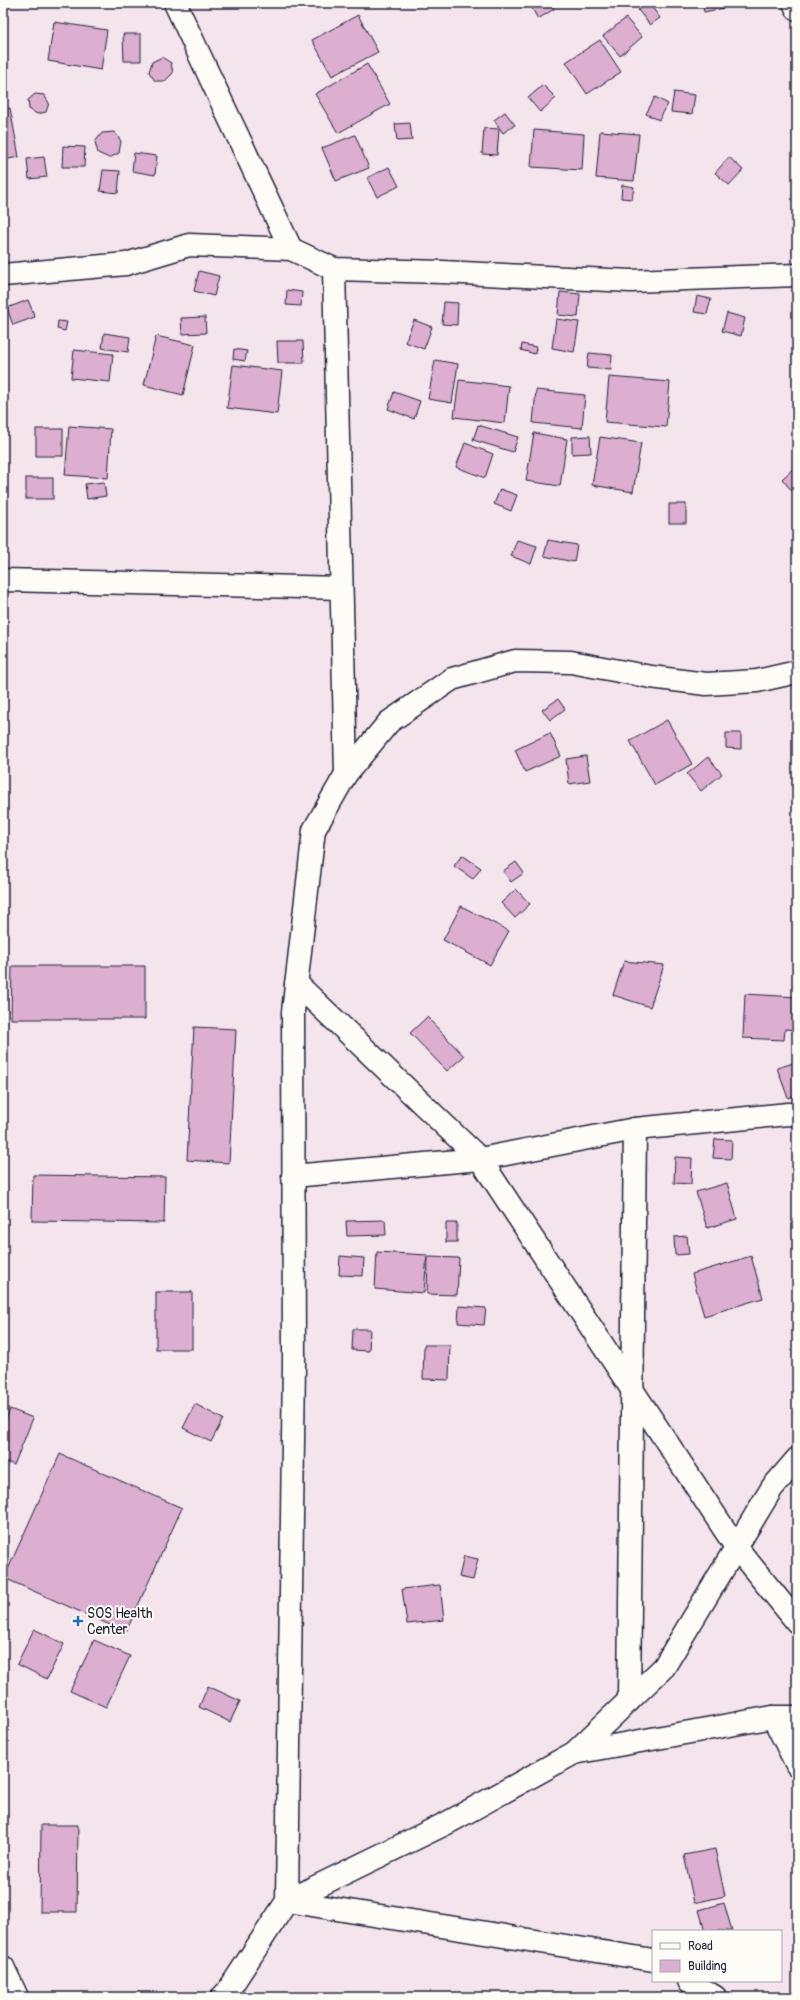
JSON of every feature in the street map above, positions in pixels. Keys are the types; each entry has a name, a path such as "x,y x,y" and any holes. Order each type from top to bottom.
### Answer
{"street":[{"path":"175,3 290,249"},
{"path":"794,3 797,9"},
{"path":"3,275 126,264 188,245 290,249 334,269 442,272 631,281 797,275"},
{"path":"334,269 346,774"},
{"path":"3,580 341,588"},
{"path":"287,1901 294,1363 293,1012 314,830 346,774 389,722 452,679 514,661 571,662 651,677 706,684 757,681 797,672"},
{"path":"296,983 480,1159 736,1547 797,1622"},
{"path":"293,1176 480,1159 635,1129 788,1114 797,1115"},
{"path":"629,1701 635,1129"},
{"path":"222,1995 287,1901 449,1822 574,1753 664,1667 772,1488 797,1459"},
{"path":"574,1753 773,1717 797,1717"},
{"path":"773,1717 797,1765"},
{"path":"287,1901 652,1960"},
{"path":"3,1967 17,1997"},
{"path":"691,1982 715,1997"}],"building":[{"path":"529,3 550,3 554,9 538,19"},
{"path":"649,3 660,18 650,25 638,10"},
{"path":"702,3 745,3 745,4 704,12"},
{"path":"358,15 378,52 332,76 312,40"},
{"path":"626,18 642,37 620,56 603,36"},
{"path":"54,22 107,30 101,70 48,61"},
{"path":"123,34 141,34 141,61 124,61"},
{"path":"600,40 621,72 587,94 566,62"},
{"path":"162,57 171,63 173,73 165,81 155,81 149,72 152,62"},
{"path":"367,64 390,104 338,133 315,94"},
{"path":"543,85 556,98 540,112 528,98"},
{"path":"674,92 695,95 692,114 671,112"},
{"path":"35,94 44,95 49,103 46,112 37,114 29,109 28,100"},
{"path":"655,97 668,104 659,120 646,114"},
{"path":"10,108 19,157 3,160 3,109"},
{"path":"505,112 515,125 503,133 494,120"},
{"path":"410,123 412,140 397,141 395,124"},
{"path":"484,128 499,129 497,155 482,154"},
{"path":"534,130 584,134 582,170 531,167"},
{"path":"600,131 639,134 634,181 596,178"},
{"path":"114,132 121,141 119,153 109,158 98,153 95,142 102,133"},
{"path":"355,135 369,168 336,181 322,148"},
{"path":"63,146 85,147 84,167 62,167"},
{"path":"134,153 157,156 155,175 132,171"},
{"path":"44,157 47,177 29,179 27,159"},
{"path":"729,157 743,170 729,185 715,173"},
{"path":"389,167 399,186 377,197 367,178"},
{"path":"103,170 120,171 118,193 100,191"},
{"path":"622,185 634,187 632,199 621,198"},
{"path":"199,271 219,276 214,296 194,291"},
{"path":"287,290 302,292 301,306 286,305"},
{"path":"560,292 580,294 578,317 558,315"},
{"path":"697,296 711,299 707,314 694,312"},
{"path":"28,300 35,317 13,325 7,308"},
{"path":"444,302 458,303 457,325 442,324"},
{"path":"727,313 745,318 741,336 722,331"},
{"path":"205,317 206,333 182,334 181,318"},
{"path":"556,319 579,322 574,352 552,348"},
{"path":"414,320 432,327 424,349 405,342"},
{"path":"58,321 67,322 65,331 57,329"},
{"path":"104,333 130,337 128,352 102,348"},
{"path":"156,336 195,345 183,395 144,385"},
{"path":"277,341 303,341 304,363 278,363"},
{"path":"522,344 536,347 535,354 521,350"},
{"path":"234,349 247,351 245,361 233,359"},
{"path":"74,350 113,354 110,382 71,378"},
{"path":"589,353 612,355 611,370 587,368"},
{"path":"435,360 458,364 452,403 428,399"},
{"path":"233,365 282,371 277,414 227,408"},
{"path":"609,377 670,382 666,427 605,422"},
{"path":"459,380 509,386 505,423 454,417"},
{"path":"536,390 585,395 582,428 533,423"},
{"path":"394,392 420,401 414,419 388,409"},
{"path":"478,425 518,437 513,452 473,440"},
{"path":"69,426 111,429 108,478 65,475"},
{"path":"36,429 63,429 63,456 36,456"},
{"path":"534,433 567,439 560,486 526,481"},
{"path":"590,436 591,453 572,454 572,437"},
{"path":"600,437 641,443 633,492 592,485"},
{"path":"465,443 493,454 485,478 456,467"},
{"path":"795,467 797,468 797,487 792,491 782,479"},
{"path":"26,478 53,478 53,499 26,499"},
{"path":"104,482 106,496 87,499 85,484"},
{"path":"500,489 517,495 511,511 494,504"},
{"path":"669,504 686,504 686,523 669,523"},
{"path":"517,540 537,546 531,564 511,556"},
{"path":"548,540 577,545 574,562 544,556"},
{"path":"558,699 565,709 550,720 542,710"},
{"path":"667,720 692,764 655,785 630,741"},
{"path":"550,733 561,756 525,772 515,750"},
{"path":"726,733 741,733 741,749 726,748"},
{"path":"586,756 590,781 569,784 566,759"},
{"path":"708,757 722,774 701,791 687,774"},
{"path":"462,855 481,868 473,879 454,866"},
{"path":"516,862 524,873 511,882 503,871"},
{"path":"516,889 530,904 515,918 501,903"},
{"path":"461,906 509,931 490,965 443,940"},
{"path":"624,961 664,965 650,1007 613,995"},
{"path":"12,966 145,966 145,1019 11,1019"},
{"path":"745,994 797,997 797,1030 785,1029 784,1040 743,1038"},
{"path":"427,1017 464,1056 447,1071 410,1033"},
{"path":"194,1027 236,1029 229,1163 187,1160"},
{"path":"797,1062 797,1095 788,1098 777,1068"},
{"path":"715,1139 732,1140 731,1159 713,1158"},
{"path":"675,1157 692,1158 691,1184 674,1183"},
{"path":"33,1175 165,1177 164,1223 32,1221"},
{"path":"727,1183 737,1219 707,1228 696,1192"},
{"path":"385,1220 386,1235 347,1236 346,1221"},
{"path":"446,1223 457,1223 457,1242 446,1242"},
{"path":"687,1236 689,1254 675,1255 674,1237"},
{"path":"377,1252 427,1255 424,1293 375,1289"},
{"path":"340,1256 364,1258 363,1276 339,1275"},
{"path":"751,1256 763,1298 704,1316 692,1274"},
{"path":"428,1257 459,1258 457,1295 427,1294"},
{"path":"156,1292 192,1292 192,1349 156,1349"},
{"path":"459,1306 486,1308 484,1325 458,1323"},
{"path":"353,1329 370,1329 369,1351 352,1350"},
{"path":"424,1345 450,1345 449,1380 423,1379"},
{"path":"195,1404 223,1419 211,1442 183,1428"},
{"path":"10,1409 33,1418 14,1465 3,1460 3,1427"},
{"path":"60,1454 182,1508 126,1632 4,1578"},
{"path":"464,1556 478,1559 473,1580 459,1577"},
{"path":"440,1585 444,1620 407,1624 402,1589"},
{"path":"34,1629 64,1644 47,1679 17,1664"},
{"path":"94,1640 130,1656 106,1707 70,1691"},
{"path":"208,1686 240,1701 230,1722 199,1707"},
{"path":"41,1825 78,1825 77,1912 40,1912"},
{"path":"715,1849 725,1896 694,1903 684,1855"},
{"path":"724,1903 732,1930 705,1930 699,1910"}],"place":[{"name":"SOS Health Center","path":"78,1621"}]}
